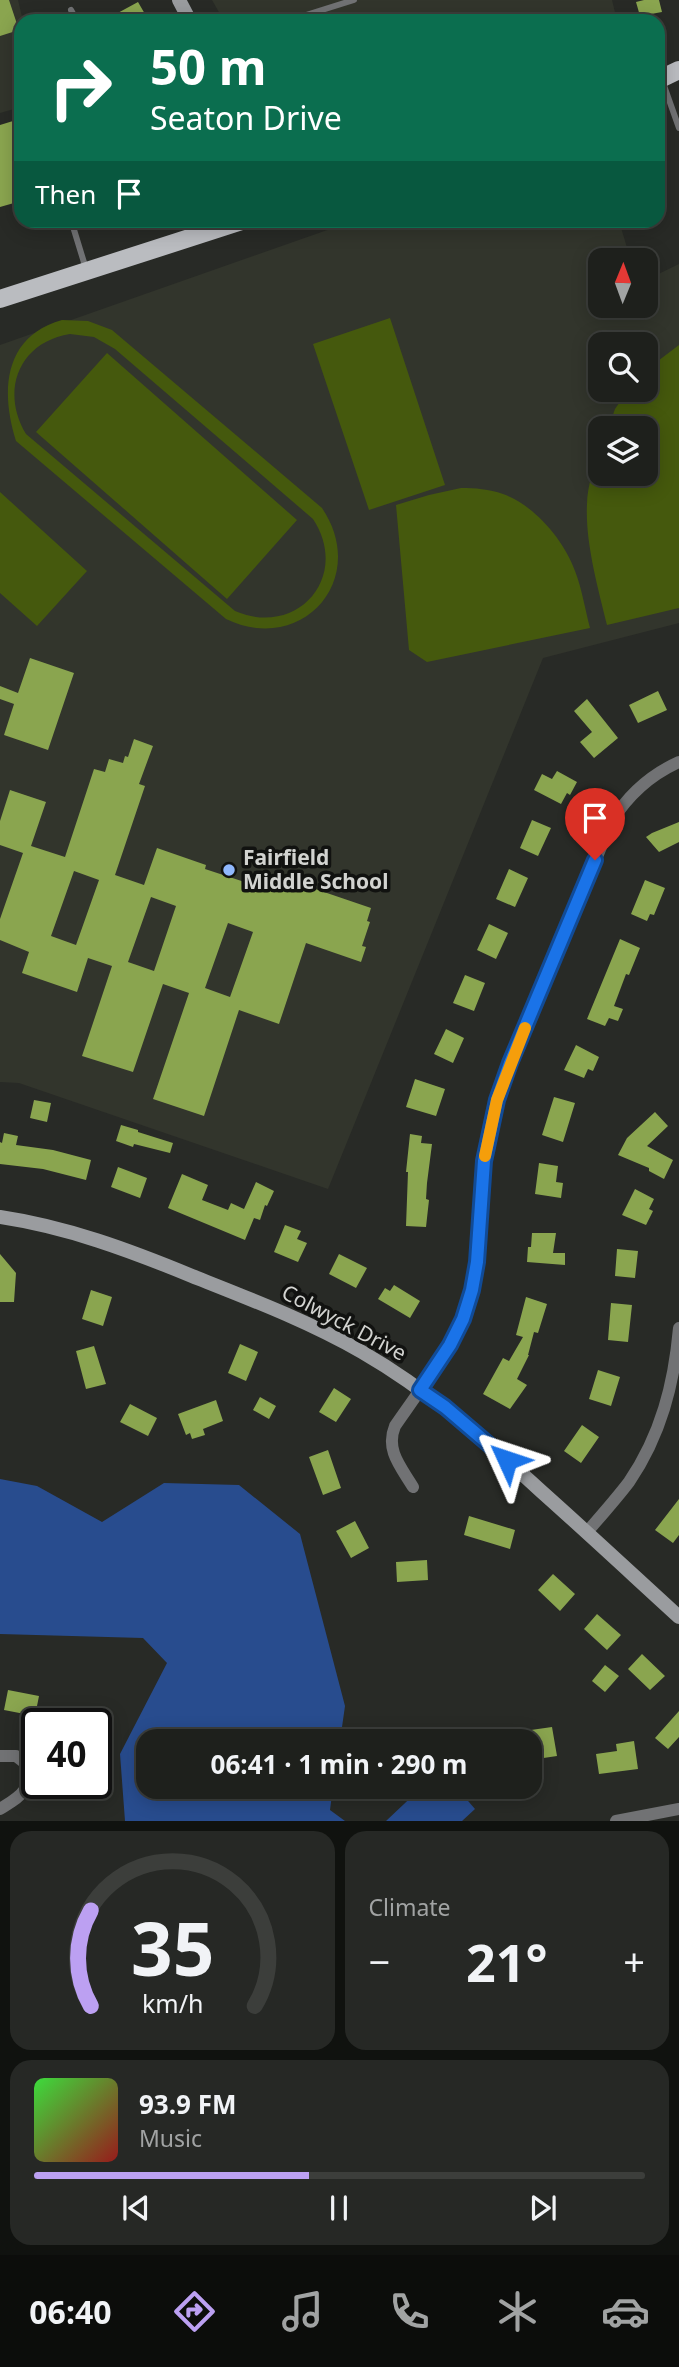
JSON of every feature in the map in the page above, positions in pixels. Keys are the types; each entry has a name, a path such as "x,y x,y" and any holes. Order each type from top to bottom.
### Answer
{"main road":[{"path":"0,299 220,228"}],"street":[{"path":"413,1487 391,1448 395,1426 450,1345 463,1319 477,1262 485,1151 497,1100 510,1063 612,821 630,796 665,768 679,762"},
{"name":"Colwyck Drive","path":"0,1217 47,1225 117,1246 260,1302 361,1351 445,1407 487,1442 679,1617"},
{"path":"587,1532 627,1484 658,1431 676,1361 679,1328"},
{"path":"0,1756 16,1756 25,1763 29,1777 27,1789 0,1810"},
{"path":"616,1821 679,1809"}],"lane":[{"path":"309,14 354,0"},
{"path":"71,10 73,14"},
{"path":"665,92 679,128"},
{"path":"74,228 87,271"}],"shaded area":[{"path":"0,0 18,0 21,14 14,14 14,109 0,113"},
{"path":"212,0 612,0 615,14 220,14"},
{"name":"Fairfield Middle School","path":"333,228 621,228 627,248 588,248 588,318 658,318 658,274 679,264 679,623 543,658 328,1189 19,1083 0,1082 0,345"}],"green space":[{"path":"390,318 445,485 369,510 313,344"},
{"path":"62,320 88,321 112,330 322,508 335,535 338,560 333,584 320,604 302,619 280,627 254,628 226,619 16,441 8,403 11,368 28,339 43,328","holes":["70,334 94,337 115,349 313,519 323,541 326,562 321,581 312,597 297,609 279,616 258,617 235,611 26,434 18,418 15,386 19,371 27,358 38,347 52,339"]},
{"path":"679,345 679,608 607,625 588,534 587,497 589,486 658,486 658,416 613,416 620,402 658,402 658,361"},
{"path":"107,353 297,520 227,599 36,432"},
{"path":"461,488 492,491 515,499 547,525 570,559 582,592 590,628 427,662 409,650 396,505"},
{"path":"0,492 87,571 37,626 0,593"}],"water":[{"path":"0,1479 37,1486 102,1522 164,1483 239,1485 300,1534 345,1706 342,1729 136,1729 136,1799 331,1799 330,1810 345,1821 125,1821 120,1754 167,1663 143,1638 0,1634"},
{"path":"409,1799 466,1799 475,1809 462,1821 386,1821"}],"building":[{"path":"0,0 9,0 14,15 14,32 0,36"},
{"path":"659,0 662,12 639,14 636,2"},
{"path":"138,2 145,14 116,14"},
{"path":"13,121 14,124 14,203 0,207 0,125"},
{"path":"30,658 74,673 48,750 4,735 14,704 0,699 0,686 18,693"},
{"path":"658,691 667,710 638,723 629,705"},
{"path":"587,699 618,738 594,758 580,742 592,732 574,711"},
{"path":"134,739 153,746 139,784 145,786 115,875 144,885 157,848 206,865 205,869 269,890 274,875 371,908 367,921 370,922 362,946 366,947 361,962 306,943 279,1024 239,1010 204,1116 153,1099 189,993 163,984 133,1072 82,1056 112,966 88,958 77,992 22,973 29,952 0,940 0,919 23,853 0,845 0,821 10,790 46,802 31,846 65,857 94,769 105,772 109,759 123,763 125,756 128,757","holes":["74,871 99,880 76,945 51,936","151,897 176,906 154,971 128,962","228,923 253,932 230,997 205,988"]},
{"path":"557,771 577,782 561,804 534,790 542,774 552,779"},
{"path":"532,820 551,828 538,856 520,848"},
{"path":"679,822 679,842 659,852 646,837 652,833"},
{"path":"509,869 528,878 515,907 496,899"},
{"path":"645,880 665,888 654,915 650,914 647,921 631,914"},
{"path":"489,924 508,933 496,959 477,950"},
{"path":"620,939 640,948 629,975 626,974 614,1006 623,1009 618,1021 609,1018 605,1026 587,1019"},
{"path":"465,975 485,983 474,1011 453,1003"},
{"path":"446,1029 464,1038 453,1063 434,1054"},
{"path":"576,1045 599,1057 593,1071 588,1069 584,1078 564,1070"},
{"path":"415,1079 445,1089 436,1116 406,1107"},
{"path":"554,1097 575,1103 563,1142 542,1135"},
{"path":"34,1100 51,1103 47,1122 30,1118"},
{"path":"655,1112 668,1126 647,1146 673,1160 664,1179 649,1171 649,1168 618,1155 627,1138"},
{"path":"121,1125 173,1143 170,1153 134,1144 133,1147 116,1141"},
{"path":"4,1133 18,1136 16,1145 53,1150 91,1160 86,1180 43,1169 0,1164 0,1142 2,1143"},
{"path":"410,1134 422,1136 421,1143 432,1144 427,1183 426,1199 429,1200 426,1227 406,1226 406,1172"},
{"path":"539,1163 558,1166 556,1182 563,1183 561,1198 535,1194"},
{"path":"118,1167 147,1178 140,1198 111,1187"},
{"path":"182,1174 208,1185 202,1200 228,1210 231,1203 244,1209 256,1182 274,1191 260,1220 254,1218 245,1240 168,1208"},
{"path":"635,1189 654,1199 649,1209 653,1211 646,1225 622,1215"},
{"path":"285,1225 301,1231 297,1239 307,1243 298,1262 274,1252"},
{"path":"532,1233 556,1233 553,1253 565,1253 565,1265 527,1262"},
{"path":"617,1249 638,1251 635,1278 615,1276"},
{"path":"0,1254 16,1273 14,1302 0,1302"},
{"path":"339,1254 367,1268 356,1288 329,1274"},
{"path":"394,1285 420,1301 410,1318 378,1299 385,1288 390,1291"},
{"path":"91,1290 112,1297 103,1326 82,1319"},
{"path":"526,1297 547,1304 538,1333 534,1332 529,1355 517,1379 527,1385 510,1409 483,1394 503,1358 509,1361 523,1337 516,1335"},
{"path":"611,1303 632,1305 628,1342 608,1340"},
{"path":"240,1344 258,1352 246,1381 228,1373"},
{"path":"94,1346 106,1384 86,1389 76,1351"},
{"path":"598,1370 620,1377 611,1406 589,1399"},
{"path":"334,1388 351,1399 336,1422 319,1412"},
{"path":"260,1397 276,1406 269,1419 253,1410"},
{"path":"216,1400 223,1421 203,1429 205,1435 192,1439 190,1433 186,1435 178,1414"},
{"path":"130,1404 157,1418 148,1436 120,1422"},
{"path":"582,1425 599,1437 581,1463 564,1451"},
{"path":"328,1450 341,1488 323,1495 309,1457"},
{"path":"679,1499 679,1535 673,1543 655,1530"},
{"path":"469,1516 515,1530 510,1549 464,1535"},
{"path":"355,1521 369,1548 351,1558 336,1531"},
{"path":"427,1560 428,1580 397,1582 396,1562"},
{"path":"553,1574 575,1594 560,1611 538,1590"},
{"path":"597,1614 621,1635 607,1650 584,1629"},
{"path":"642,1654 665,1676 650,1690 628,1669"},
{"path":"605,1665 619,1676 605,1692 592,1681"},
{"path":"8,1690 39,1696 37,1708 21,1708 21,1713 4,1710"},
{"path":"679,1711 679,1737 668,1749 655,1738"},
{"path":"552,1727 557,1756 542,1758 542,1729 538,1729"},
{"path":"634,1741 638,1769 599,1774 596,1754 617,1751 616,1744"}],"slow traffic":[{"path":"485,1156 497,1100 525,1028"}],"place":[{"name":"Fairfield Middle School","path":"229,870"}],"route":[{"path":"507,1460 445,1407 420,1390 450,1345 463,1319 477,1262 484,1161 497,1100 595,860"}]}
